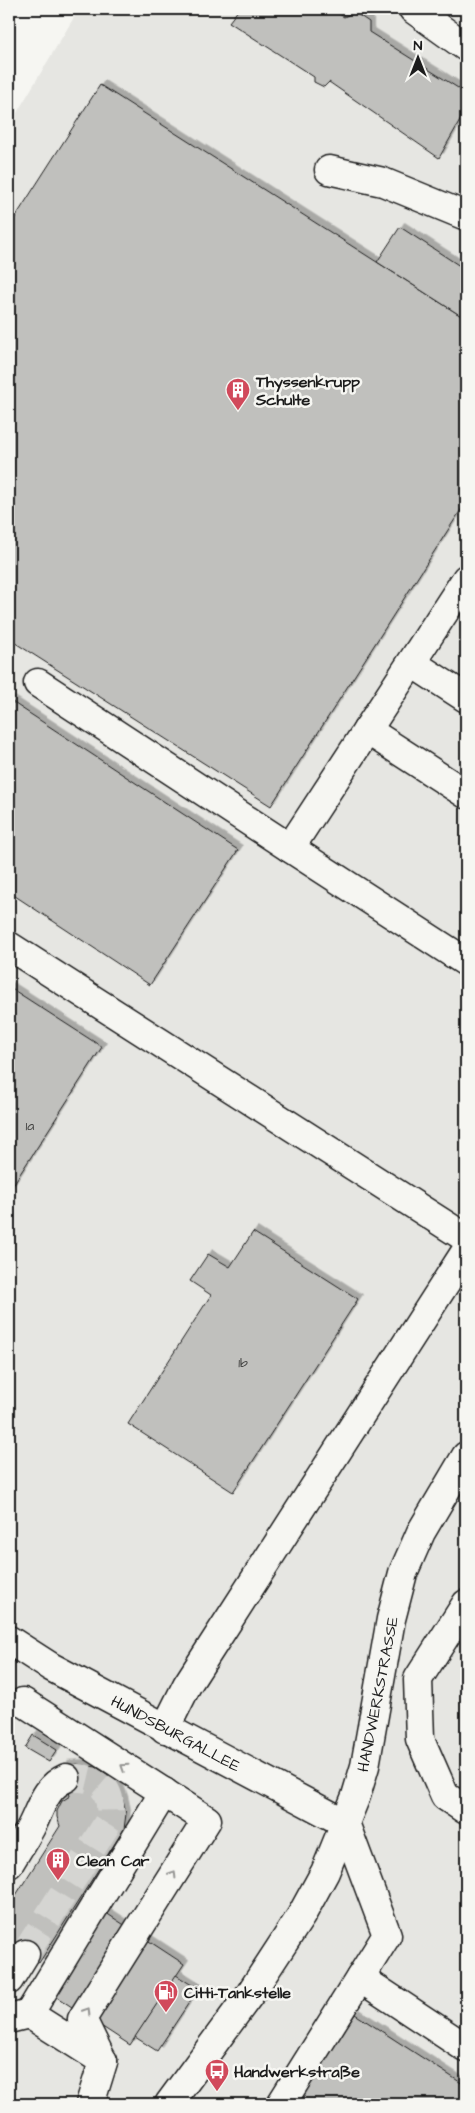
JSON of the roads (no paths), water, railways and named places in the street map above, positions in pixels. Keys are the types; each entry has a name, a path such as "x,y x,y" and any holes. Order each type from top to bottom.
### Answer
{"street":[{"path":"413,9 466,47"},
{"path":"329,170 383,182 465,213"},
{"path":"290,848 466,579"},
{"path":"412,663 466,698"},
{"path":"38,683 466,962"},
{"path":"367,730 466,794"},
{"path":"9,946 466,1238"},
{"path":"165,1728 188,1684 466,1251"},
{"name":"HANDWERKSTRASSE","path":"169,2104 250,1994 301,1916 324,1872 346,1823 365,1766 391,1619 403,1573 421,1532 466,1456"},
{"path":"466,1604 418,1679 420,1739 444,1796 466,1810"},
{"name":"HUNDSBURGALLEE","path":"9,1640 51,1667 346,1823"},
{"path":"23,1702 207,1820 82,2019 103,2062 90,2104"},
{"path":"9,1864 30,1828 46,1794 56,1782 66,1778"},
{"path":"103,2062 19,2016 164,1792"},
{"path":"281,2104 387,1934 346,1823"},
{"path":"9,1980 25,1954"},
{"path":"360,1978 466,2048"}],"tunnel":[{"path":"25,1954 110,1819 109,1798 101,1785 87,1779 66,1778"}],"place":[{"name":"Thyssenkrupp Schulte","path":"238,411"},
{"name":"Clean Car","path":"58,1881"},
{"name":"Citti-Tankstelle","path":"166,2013"},
{"name":"Handwerkstraße","path":"217,2092"}]}
